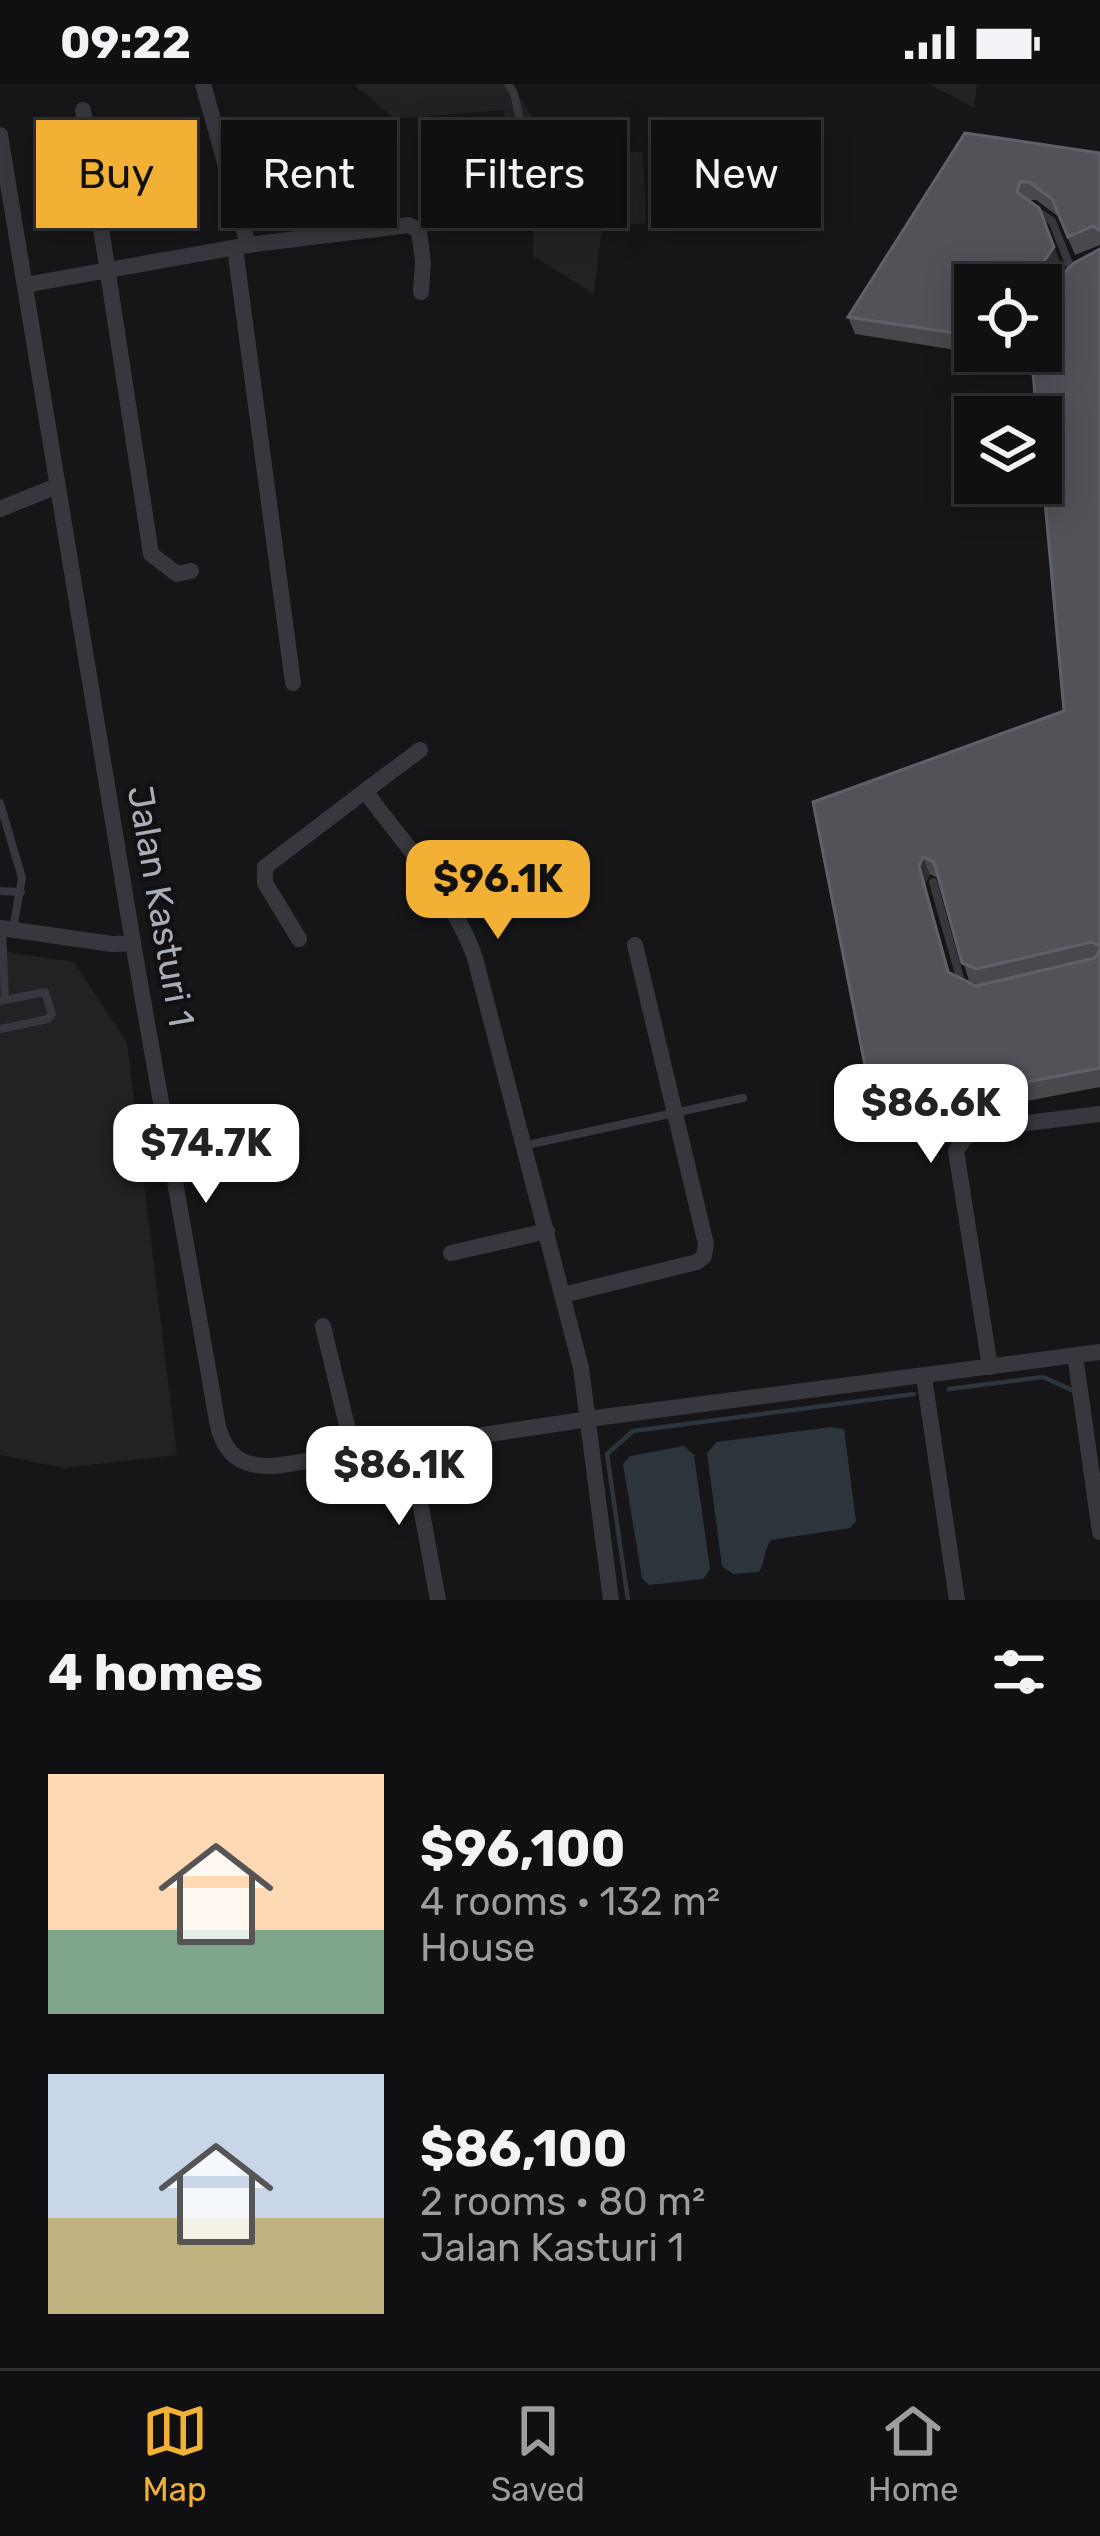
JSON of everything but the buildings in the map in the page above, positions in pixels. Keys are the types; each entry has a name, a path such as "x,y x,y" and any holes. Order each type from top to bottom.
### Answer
{"street":[{"path":"203,84 242,247 293,683"},
{"path":"82,110 151,554 177,574 191,571"},
{"name":"Jalan Kasturi 1","path":"0,135 133,944 222,1440 236,1460 254,1467 354,1455 1100,1352"},
{"path":"25,285 242,247 414,226 421,245 422,292"},
{"path":"1062,284 1079,268"},
{"path":"0,508 57,486"},
{"path":"299,940 265,883 265,867 420,749"},
{"path":"365,791 466,933 581,1368 611,1600"},
{"path":"5,928 133,944"},
{"path":"563,1295 697,1262 704,1256 706,1244 635,945"},
{"path":"989,1367 956,1150 979,1129 1100,1114"},
{"path":"451,1253 547,1231"},
{"path":"322,1326 354,1455"},
{"path":"1075,1355 1100,1532"},
{"path":"924,1376 957,1600"},
{"path":"410,1447 439,1600"}],"lane":[{"path":"508,84 520,120"},
{"path":"1031,207 1052,221 1079,268"},
{"path":"0,803 22,878 5,928 3,1000 45,992 52,1014 48,1019 0,1029"},
{"path":"933,882 962,987 970,993"},
{"path":"0,891 21,892"},
{"path":"525,1146 742,1098"}],"shaded area":[{"path":"353,84 511,84 534,120 504,120 504,110 395,119"},
{"path":"929,84 977,84 974,108"},
{"path":"627,152 643,152 646,223 627,225"},
{"path":"529,228 602,228 594,294 533,256"},
{"path":"0,951 74,962 127,1043 177,1455 63,1468 0,1455"},
{"path":"844,1429 856,1521 850,1528 771,1540 759,1572 733,1574 722,1566 707,1453 717,1442"},
{"path":"684,1446 694,1455 710,1569 703,1579 649,1585 642,1578 623,1464 630,1456"}],"waterway":[{"path":"949,1389 1043,1377 1076,1392"},
{"path":"628,1600 607,1454 633,1431 914,1394"}]}
